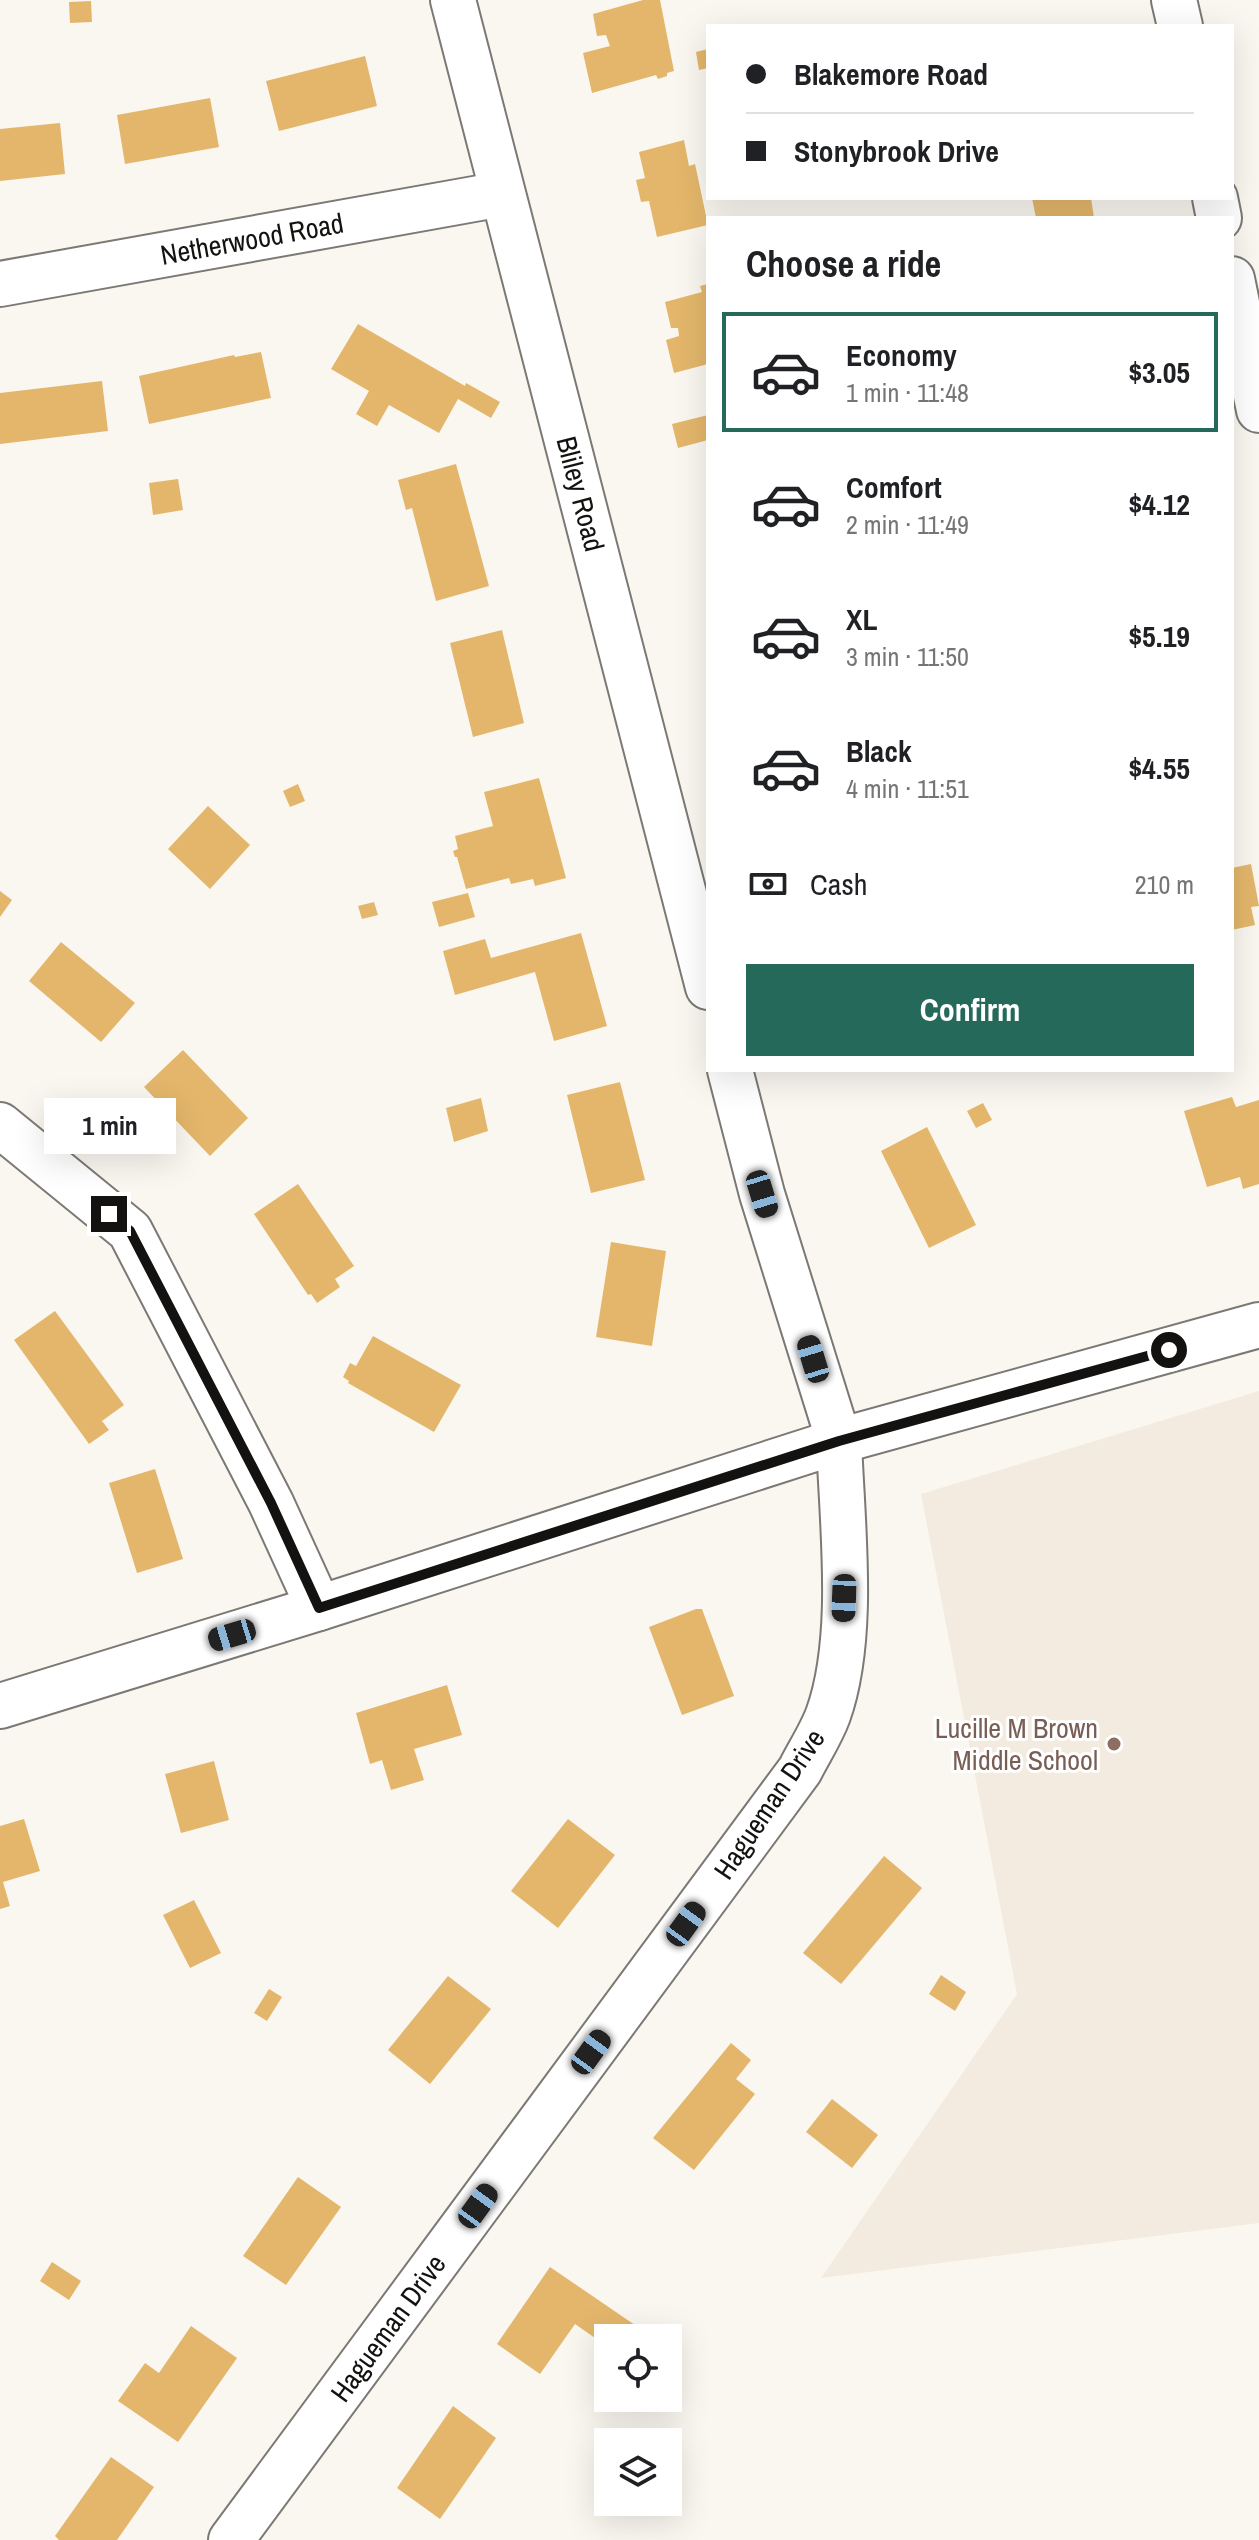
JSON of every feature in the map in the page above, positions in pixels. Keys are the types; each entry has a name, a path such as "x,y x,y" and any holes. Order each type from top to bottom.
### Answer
{"street":[{"name":"Bliley Road","path":"453,0 706,979"},
{"path":"1174,0 1180,24"},
{"name":"Netherwood Road","path":"0,284 502,194"},
{"path":"1234,289 1259,410"},
{"path":"731,1072 762,1194 839,1441"},
{"path":"0,1125 130,1231 271,1503 319,1608"},
{"path":"0,1706 319,1608 839,1441 1259,1325"},
{"name":"Hagueman Drive","path":"231,2540 800,1770 828,1716 842,1659 844,1598 839,1441"}],"shaded area":[{"name":"Lucille M Brown Middle School","path":"1259,1391 1259,2223 821,2278 1017,1994 921,1494"}],"building":[{"path":"643,0 660,0 674,71 658,79 656,75 592,93 583,53 610,46 606,35 597,36 593,14"},
{"path":"91,1 92,22 70,23 69,2"},
{"path":"706,50 706,68 699,70 696,52"},
{"path":"365,56 377,106 279,131 266,81"},
{"path":"210,98 219,147 125,164 117,115"},
{"path":"60,123 65,174 0,181 0,129"},
{"path":"684,140 689,166 695,164 706,225 657,237 649,201 641,202 636,180 645,178 639,152"},
{"path":"1032,200 1091,200 1094,216 1036,216"},
{"path":"706,284 706,365 674,373 666,340 679,336 678,328 671,328 665,302 702,292 700,286"},
{"path":"358,324 465,386 466,383 500,402 491,418 458,399 439,433 389,405 377,426 356,414 369,391 331,369"},
{"path":"261,352 271,398 149,424 139,376"},
{"path":"102,381 108,431 0,444 0,393"},
{"path":"706,416 706,441 678,448 672,424"},
{"path":"456,464 489,586 436,601 412,508 406,510 398,480"},
{"path":"178,479 183,510 153,515 149,483"},
{"path":"502,630 524,723 473,737 450,643"},
{"path":"539,778 566,878 535,886 533,879 511,884 509,878 466,889 453,851 458,849 455,836 493,826 484,792"},
{"path":"298,784 305,801 290,807 283,791"},
{"path":"208,806 250,845 210,889 168,849"},
{"path":"1251,864 1259,906 1251,907 1255,925 1234,930 1234,868"},
{"path":"0,891 12,900 0,917"},
{"path":"468,893 475,917 439,927 432,902"},
{"path":"374,902 378,915 362,919 358,906"},
{"path":"581,933 607,1026 554,1041 535,972 455,995 443,951 485,939 491,958"},
{"path":"61,942 135,1003 101,1042 29,981"},
{"path":"183,1050 248,1118 210,1156 144,1087"},
{"path":"620,1082 645,1180 591,1193 567,1095"},
{"path":"1232,1097 1236,1107 1259,1100 1259,1184 1243,1189 1240,1177 1207,1187 1184,1111"},
{"path":"481,1098 488,1131 454,1142 446,1108"},
{"path":"983,1103 992,1120 976,1128 967,1111"},
{"path":"927,1127 976,1225 929,1248 881,1151"},
{"path":"298,1184 354,1266 335,1279 340,1287 317,1303 311,1294 308,1295 254,1214"},
{"path":"611,1242 666,1251 652,1346 596,1337"},
{"path":"55,1311 124,1405 102,1421 109,1430 89,1444 14,1340"},
{"path":"373,1336 461,1385 434,1432 348,1383 343,1377 350,1363 356,1366"},
{"path":"155,1469 183,1559 137,1573 109,1483"},
{"path":"702,1609 734,1696 682,1715 649,1627"},
{"path":"447,1685 462,1735 414,1749 424,1780 391,1790 382,1760 370,1764 356,1713"},
{"path":"214,1761 229,1820 181,1833 165,1774"},
{"path":"24,1819 40,1871 3,1882 10,1906 0,1909 0,1826"},
{"path":"568,1819 615,1855 558,1928 511,1891"},
{"path":"884,1856 922,1888 841,1984 803,1953"},
{"path":"194,1900 221,1953 190,1968 163,1915"},
{"path":"941,1975 966,1992 955,2011 929,1994"},
{"path":"448,1976 491,2009 430,2084 388,2050"},
{"path":"269,1989 282,1997 267,2021 254,2013"},
{"path":"731,2043 751,2060 736,2079 755,2094 694,2170 653,2138"},
{"path":"832,2099 878,2135 852,2168 806,2132"},
{"path":"298,2177 341,2207 286,2285 243,2256"},
{"path":"52,2262 81,2281 69,2300 40,2281"},
{"path":"550,2267 633,2324 594,2324 594,2337 575,2324 540,2374 497,2344"},
{"path":"191,2326 237,2358 178,2442 118,2401 145,2363 159,2373"},
{"path":"453,2406 496,2438 440,2519 397,2488"},
{"path":"111,2457 154,2487 117,2540 59,2540 55,2536"}],"place":[{"name":"Lucille M Brown Middle School","path":"1114,1744"}],"route":[{"path":"109,1214 130,1231 271,1503 319,1608 839,1441 1169,1350"}]}
